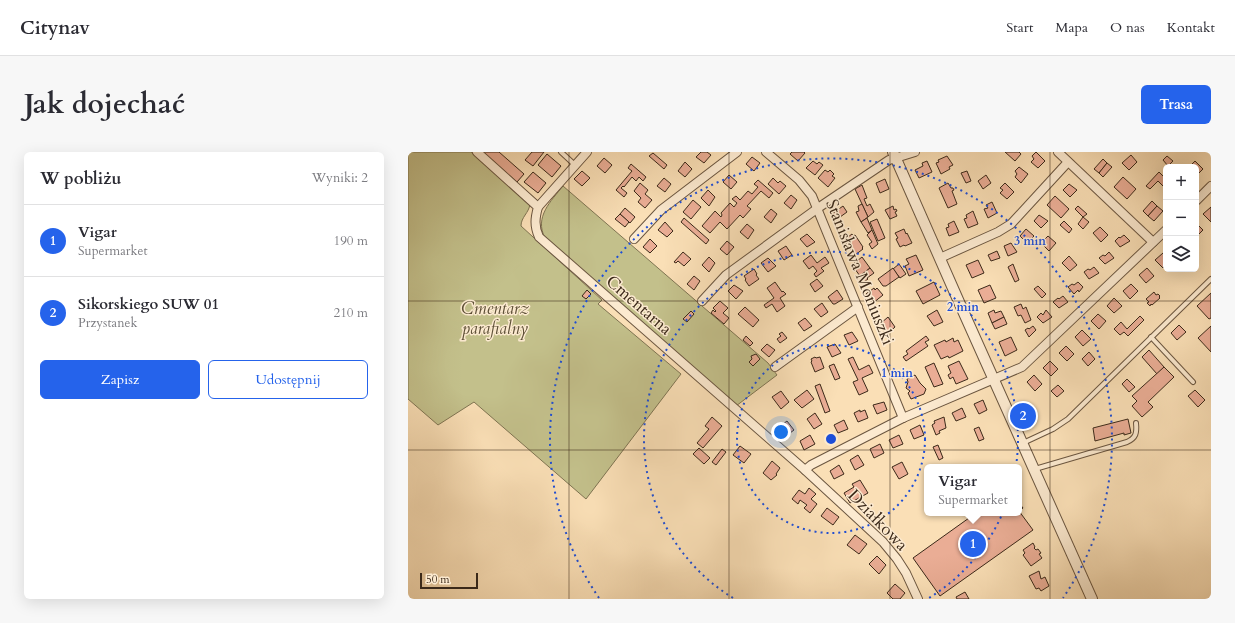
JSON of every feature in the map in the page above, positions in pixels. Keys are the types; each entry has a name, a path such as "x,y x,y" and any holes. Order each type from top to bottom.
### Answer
{"street":[{"path":"477,152 538,206 587,152"},
{"path":"634,239 661,210 737,152"},
{"name":"Stanisława Moniuszki","path":"766,152 799,180 812,196 903,418"},
{"path":"702,301 726,274 818,208 895,155 915,152"},
{"path":"1058,152 1153,242"},
{"path":"895,155 1092,599"},
{"path":"940,258 998,232 1011,224 1068,162"},
{"path":"1197,200 1211,186"},
{"name":"Cmentarna","path":"538,206 535,218 536,230 539,237 805,470"},
{"path":"805,470 811,464 903,418 1022,367 1163,233"},
{"path":"775,367 858,307"},
{"name":"Działkowa","path":"805,470 883,542 903,568 918,599"}],"lane":[{"path":"561,152 575,165"},
{"path":"1023,443 1053,429 1068,418 1211,279"},
{"path":"1151,337 1193,382"},
{"path":"1034,469 1134,439 1137,432 1136,423"}],"green space":[{"name":"Cmentarz parafialny","path":"408,152 471,152 530,204 522,220 521,226 602,300 598,304 681,374 586,499 474,402 438,425 408,399"},
{"path":"563,186 768,363 777,375 736,406 545,238 541,223 545,210"}],"building":[{"path":"483,152 499,152 524,174 517,182"},
{"path":"532,152 544,152 533,166 525,160"},
{"path":"701,152 707,152 711,155 704,163 696,157"},
{"path":"792,152 805,153 798,161 790,154"},
{"path":"1005,152 1019,152 1021,154 1015,161"},
{"path":"1036,152 1045,161 1038,168 1031,162 1034,159 1032,156"},
{"path":"653,153 667,165 664,169 649,156"},
{"path":"547,154 561,166 552,177 538,165"},
{"path":"1131,155 1137,162 1129,170 1122,163"},
{"path":"947,156 953,165 949,167 950,169 941,174 936,163 939,162 938,160"},
{"path":"1167,156 1173,161 1170,164 1166,164 1163,160"},
{"path":"752,157 760,163 754,171 746,164"},
{"path":"604,158 612,165 605,173 597,166"},
{"path":"1103,159 1107,163 1099,173 1094,169"},
{"path":"813,161 817,164 819,162 823,165 815,175 806,168"},
{"path":"927,161 932,172 919,178 915,170 923,166 922,163"},
{"path":"685,162 692,169 685,177 678,171"},
{"path":"1107,163 1112,167 1103,177 1099,173"},
{"path":"631,164 646,177 643,181 639,177 636,181 632,177 624,187 623,186 621,188 627,193 624,197 616,190 632,171 628,168"},
{"path":"1199,165 1203,169 1199,173"},
{"path":"1019,167 1028,174 1021,183 1015,177 1017,174 1015,171"},
{"path":"825,170 828,172 830,170 834,174 832,176 835,178 828,187 818,178"},
{"path":"582,171 590,178 582,186 574,179"},
{"path":"967,171 971,181 966,183 961,173"},
{"path":"533,172 546,183 538,193 524,182"},
{"path":"1159,172 1163,176 1163,186 1158,181 1150,189 1146,186"},
{"path":"729,175 737,182 731,189 723,182"},
{"path":"986,175 991,183 983,189 978,181"},
{"path":"1123,177 1136,189 1127,199 1114,187"},
{"path":"664,178 671,184 665,192 657,186"},
{"path":"773,178 778,183 780,181 786,186 779,194 768,184"},
{"path":"885,179 889,189 880,193 876,183"},
{"path":"758,180 773,193 769,198 761,191 747,206 751,209 743,218 740,215 727,229 720,222 710,233 702,226 715,211 721,217 721,213 730,203 734,207 737,203 732,199 736,196 740,200 748,191 752,194 758,187 754,184"},
{"path":"640,183 648,190 645,194 652,200 645,208 638,202 641,198 634,191"},
{"path":"948,183 954,190 952,191 957,204 948,208 939,188"},
{"path":"1005,183 1014,192 1007,199 1000,193 1003,190 1000,188"},
{"path":"1069,184 1077,190 1070,197 1063,190"},
{"path":"862,185 867,198 864,199 867,206 870,204 874,212 868,217 855,189"},
{"path":"708,190 715,197 709,206 701,198"},
{"path":"791,195 797,200 791,209 784,203"},
{"path":"1055,196 1069,209 1061,218 1047,205"},
{"path":"693,200 701,207 691,219 683,212"},
{"path":"1152,201 1157,206 1148,216 1143,211"},
{"path":"992,202 997,213 988,218 984,209 988,208 986,205"},
{"path":"862,204 868,217 861,222 856,212 859,211 858,206"},
{"path":"843,206 847,212 836,220 832,214"},
{"path":"893,206 894,210 896,209 897,211 895,212 897,216 890,219 885,210"},
{"path":"1078,206 1087,214 1083,217 1075,209"},
{"path":"1157,206 1163,211 1154,221 1148,216"},
{"path":"1211,207 1211,222 1203,214"},
{"path":"625,208 635,217 630,223 620,214"},
{"path":"771,209 777,214 771,223 764,217"},
{"path":"973,211 978,224 968,228 964,219 967,218 966,215"},
{"path":"620,214 629,222 625,227 615,219"},
{"path":"1039,215 1048,221 1041,228 1034,221"},
{"path":"1083,217 1089,222 1083,229 1078,224"},
{"path":"684,218 709,240 706,244 681,222"},
{"path":"867,218 872,230 868,233 861,222"},
{"path":"877,219 885,238 878,241 870,222"},
{"path":"954,221 959,232 949,236 946,228 949,227 948,224"},
{"path":"1064,221 1072,229 1069,233 1060,225"},
{"path":"665,222 673,231 667,237 658,230"},
{"path":"747,224 754,230 748,239 740,232"},
{"path":"1199,226 1203,230 1199,234"},
{"path":"1100,227 1108,235 1101,242 1093,233"},
{"path":"904,229 912,243 900,247 895,233"},
{"path":"1026,229 1034,236 1027,243 1020,236"},
{"path":"872,230 878,244 872,249 869,244 872,242 867,235"},
{"path":"807,234 815,242 807,247 800,239"},
{"path":"852,234 853,236 855,235 863,247 863,249 855,255 844,240"},
{"path":"1124,235 1130,241 1120,247 1115,241"},
{"path":"1048,236 1056,243 1049,251 1041,243"},
{"path":"650,239 657,246 650,253 643,247"},
{"path":"727,241 734,247 727,255 720,249"},
{"path":"1011,243 1017,252 1008,256 1004,246"},
{"path":"786,246 792,255 784,260 778,251"},
{"path":"997,251 1000,258 991,261 988,255"},
{"path":"683,252 691,259 684,266 678,261 676,263 674,262"},
{"path":"1109,252 1114,258 1105,264 1099,258 1103,255 1105,256"},
{"path":"1163,253 1163,268 1155,260"},
{"path":"811,255 817,263 825,257 829,263 821,268 824,271 816,277 814,274 817,271 813,266 809,269 803,261"},
{"path":"916,255 923,270 909,276 905,266 909,264 906,259"},
{"path":"1069,256 1077,265 1070,271 1062,263"},
{"path":"709,257 715,263 709,272 702,265"},
{"path":"862,257 870,268 860,276 852,265"},
{"path":"768,258 776,266 768,272 761,263"},
{"path":"978,260 984,273 972,278 966,265"},
{"path":"899,264 906,274 900,278 893,269"},
{"path":"1013,264 1019,280 1015,282 1008,267"},
{"path":"1094,267 1099,273 1089,279 1084,272"},
{"path":"870,268 874,273 864,282 860,276"},
{"path":"893,268 899,277 886,286 883,286 878,279"},
{"path":"1147,268 1154,276 1146,283 1139,275"},
{"path":"754,269 759,279 749,286 744,276"},
{"path":"694,276 700,281 694,290 687,284"},
{"path":"817,279 823,286 815,292 810,284"},
{"path":"775,282 782,292 783,291 786,294 780,298 785,306 777,312 772,304 766,308 764,305 774,298 767,288"},
{"path":"934,282 940,295 923,304 916,291"},
{"path":"1078,282 1083,287 1079,292 1078,290 1074,294 1068,287"},
{"path":"1131,284 1138,291 1130,299 1123,291"},
{"path":"734,285 743,291 736,299 728,291"},
{"path":"990,285 996,298 984,303 978,290"},
{"path":"1038,286 1046,294 1042,298 1034,289"},
{"path":"874,288 875,290 877,288 883,295 873,303 866,294"},
{"path":"587,290 591,294 586,299 582,296"},
{"path":"837,290 843,299 833,304 828,297"},
{"path":"1154,292 1156,295 1158,294 1160,296 1160,298 1150,306 1146,299"},
{"path":"1211,293 1211,318 1209,319 1197,306"},
{"path":"1063,296 1068,302 1059,308 1053,302"},
{"path":"1114,298 1122,306 1114,313 1107,306"},
{"path":"720,301 728,308 723,313 729,318 724,324 711,313 713,310 715,312 716,311 713,308"},
{"path":"822,303 828,312 821,317 814,309"},
{"path":"1021,304 1023,309 1026,307 1031,320 1025,323 1021,315 1018,316 1014,307"},
{"path":"745,307 759,320 753,327 738,314"},
{"path":"937,310 943,322 934,326 927,316"},
{"path":"994,310 995,313 1001,311 1004,317 992,323 988,313"},
{"path":"1046,310 1052,317 1043,323 1037,317 1041,313 1043,315"},
{"path":"691,311 694,314 687,322 683,319"},
{"path":"1098,314 1106,321 1099,329 1091,321"},
{"path":"1140,316 1144,320 1128,336 1124,332 1120,335 1114,329 1121,322 1127,329"},
{"path":"888,317 895,327 886,335 880,324"},
{"path":"1004,317 1007,324 995,329 992,323"},
{"path":"805,318 812,326 804,331 798,323"},
{"path":"1179,325 1186,332 1177,340 1171,333"},
{"path":"1033,326 1036,330 1029,337 1025,330"},
{"path":"1211,326 1211,352 1198,338"},
{"path":"1082,330 1091,339 1083,346 1075,337"},
{"path":"782,332 787,338 780,343 777,339 781,336 779,334"},
{"path":"852,332 858,341 849,345 844,335"},
{"path":"746,336 753,343 750,346 743,340"},
{"path":"926,336 929,340 925,342 928,346 906,361 903,357 908,354 906,351"},
{"path":"1011,337 1017,350 1005,356 999,342"},
{"path":"953,338 954,342 958,340 963,351 949,358 948,356 941,359 934,345 945,340 946,342"},
{"path":"767,344 775,350 769,357 761,350"},
{"path":"835,344 841,353 832,357 827,347"},
{"path":"1066,346 1074,354 1067,361 1059,353"},
{"path":"1149,350 1164,367 1157,374 1142,357"},
{"path":"1089,352 1095,359 1088,366 1082,359"},
{"path":"756,354 760,359 753,366 749,362 752,359 751,356"},
{"path":"820,357 824,368 815,372 811,359"},
{"path":"853,357 859,370 869,365 873,373 862,378 868,391 859,395 853,382 858,380 848,359"},
{"path":"959,361 968,379 956,384 953,377 950,379 948,375 951,373 948,366"},
{"path":"1050,361 1058,369 1051,376 1043,368"},
{"path":"934,363 943,384 934,387 925,367"},
{"path":"834,364 840,378 835,380 829,366"},
{"path":"1164,367 1174,377 1148,402 1153,407 1142,417 1132,406 1137,401 1132,396"},
{"path":"915,375 926,389 924,394 911,399 908,393 910,391 906,388 908,382 907,379"},
{"path":"1034,375 1042,384 1035,391 1027,382"},
{"path":"1127,379 1135,387 1129,392 1122,384"},
{"path":"820,384 830,411 825,413 815,386"},
{"path":"1058,385 1064,391 1057,397 1051,391"},
{"path":"807,390 814,399 802,408 794,400"},
{"path":"1195,390 1205,400 1198,407 1188,396"},
{"path":"781,391 789,402 781,409 772,397"},
{"path":"983,400 987,410 979,414 974,404"},
{"path":"884,402 887,410 877,414 873,405"},
{"path":"962,408 966,417 956,421 952,413"},
{"path":"860,410 860,412 865,410 868,418 858,422 854,413"},
{"path":"815,413 822,424 814,429 807,419"},
{"path":"712,417 722,426 703,448 697,443 709,429 705,426"},
{"path":"944,417 946,428 939,431 940,433 936,435 932,425 935,423 934,421"},
{"path":"1128,419 1131,433 1124,435 1124,433 1095,441 1093,428"},
{"path":"844,420 848,429 838,433 834,425"},
{"path":"787,421 794,430 786,436 779,427"},
{"path":"920,425 924,435 914,439 910,430"},
{"path":"979,427 984,439 979,441 974,429"},
{"path":"810,435 815,444 804,450 800,441"},
{"path":"899,435 903,444 893,448 889,440"},
{"path":"880,444 884,453 874,458 870,449"},
{"path":"938,445 943,458 939,460 933,447"},
{"path":"740,446 751,454 744,463 733,455"},
{"path":"699,448 710,458 704,464 693,454"},
{"path":"722,449 726,452 716,465 712,462"},
{"path":"858,455 864,465 855,470 850,460"},
{"path":"772,461 780,468 776,474 777,475 771,480 763,473"},
{"path":"902,462 908,474 899,479 892,467"},
{"path":"839,465 844,474 834,479 830,471"},
{"path":"860,480 868,493 850,503 844,493 854,487 852,484"},
{"path":"809,488 816,494 811,499 817,504 810,513 804,508 807,505 800,500 798,504 792,499 799,490 805,494"},
{"path":"827,508 839,517 833,525 821,516"},
{"path":"1022,515 1033,530 940,596 913,558 972,516"},
{"path":"855,535 867,544 859,554 847,545"},
{"path":"1033,543 1034,548 1036,550 1038,549 1041,553 1039,554 1042,558 1031,566 1023,555 1025,553 1023,550"},
{"path":"877,556 886,565 879,574 869,564"},
{"path":"1039,571 1041,579 1045,577 1049,586 1041,591 1039,588 1036,589 1029,576"},
{"path":"895,584 905,593 900,599 893,599 887,593"},
{"path":"965,592 969,599 957,599 956,597"}],"place":[{"name":"Sikorskiego SUW 01","path":"1023,416"},
{"name":"Vigar","path":"973,544"}]}
